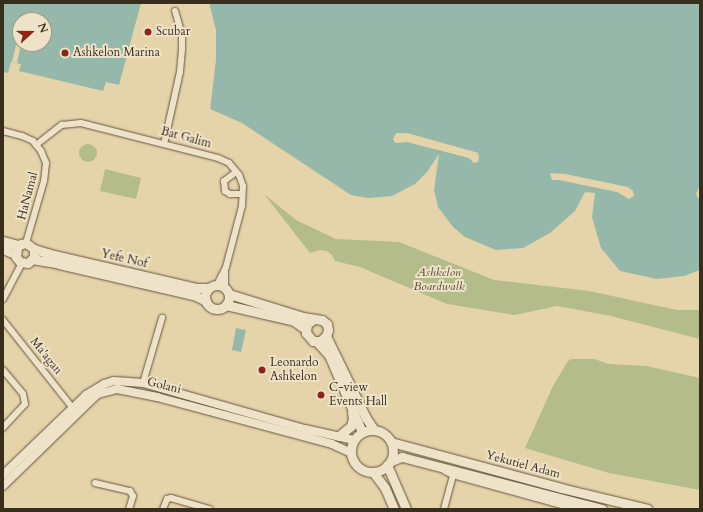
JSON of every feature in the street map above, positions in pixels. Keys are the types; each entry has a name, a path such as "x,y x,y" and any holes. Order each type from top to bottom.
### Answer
{"main road":[{"name":"Yefe Nof","path":"3,241 22,244 34,249 197,288 220,288 240,298 314,319"},
{"path":"15,254 22,244"},
{"path":"3,249 15,254 17,260 22,263"},
{"path":"32,260 34,249"},
{"name":"Yefe Nof","path":"22,263 32,260 59,264 196,296 215,308 221,308 226,305"},
{"path":"206,301 206,294 220,288 226,305 286,319 298,323 306,330"},
{"path":"316,342 320,341 326,336 328,330 327,324 322,320 314,319 309,322 306,330 307,336 316,342 328,355 362,432"},
{"path":"326,336 366,418 374,430"},
{"path":"339,436 348,430 352,423 349,401"},
{"path":"374,430 386,435 392,442 393,451 389,463 382,470 373,472 358,467 351,453 354,440 362,432 374,430"},
{"name":"Yekutiel Adam","path":"392,442 561,488 648,509"},
{"name":"Yekutiel Adam","path":"389,463 402,457 602,509"},
{"path":"389,463 406,509"},
{"path":"373,472 385,488 394,509"}],"street":[{"path":"164,144 180,72 182,49 182,35 175,11"},
{"name":"Bat Galim","path":"36,145 56,128 72,122 218,158 229,163 236,172"},
{"path":"3,131 22,136 36,145"},
{"name":"HaNamal","path":"22,244 46,174 44,156 36,145"},
{"path":"220,288 242,206 243,186 236,172 225,179 223,184 225,190 230,194 242,194"},
{"path":"3,299 22,263"},
{"path":"143,384 162,318"},
{"name":"Ma'agan","path":"3,320 72,407"},
{"path":"3,370 23,394 25,404 3,428"},
{"name":"Golani","path":"3,475 72,407 92,390 104,384 124,381 143,384 305,429 354,440"},
{"name":"Golani","path":"3,486 98,394 117,389 127,390 196,407 332,444 351,453"},
{"path":"435,465 453,476 576,509"},
{"path":"444,509 453,476"},
{"path":"95,483 130,491 132,496 129,509"},
{"path":"163,509 167,499 171,498 209,509"}],"green space":[{"path":"84,144 92,144 97,149 95,160 92,162 84,162 79,157 79,149"},
{"path":"105,169 141,178 136,199 100,191"},
{"name":"Ashkelon Boardwalk","path":"264,194 296,220 336,239 399,242 494,280 589,291 677,310 700,310 700,339 611,316 557,306 514,315 447,304 360,267 335,261 332,255 327,251 320,250 310,253"},
{"path":"572,359 594,359 609,364 646,366 700,378 700,490 609,473 525,448 553,386 568,361"}],"shaded area":[{"name":"Ashkelon Marina","path":"3,3 141,3 119,85 106,82 103,91 19,71 21,64 11,62 8,73 3,72"},
{"path":"209,3 700,3 700,185 696,194 700,201 700,270 684,276 657,279 620,271 601,248 592,217 595,193 585,192 575,211 550,233 523,248 496,250 465,237 453,227 438,207 434,190 439,154 427,172 415,184 392,196 368,198 351,195 242,123 210,109 216,58 216,31"},
{"path":"236,328 246,330 241,352 232,350"}],"pier":[{"path":"207,3 209,3 216,31 216,58 210,109 208,108 214,58 214,31"},
{"path":"14,52 19,52 17,63 12,62"},
{"path":"396,133 407,133 478,153 478,162 474,163 469,158 407,142 395,143 393,139"},
{"path":"550,173 565,174 628,187 633,191 634,196 629,199 617,192 559,180 552,180"}],"place":[{"name":"Scubar","path":"148,32"},
{"name":"Ashkelon Marina","path":"65,53"},
{"name":"Leonardo Ashkelon","path":"262,370"},
{"name":"C-view Events Hall","path":"321,395"}]}
